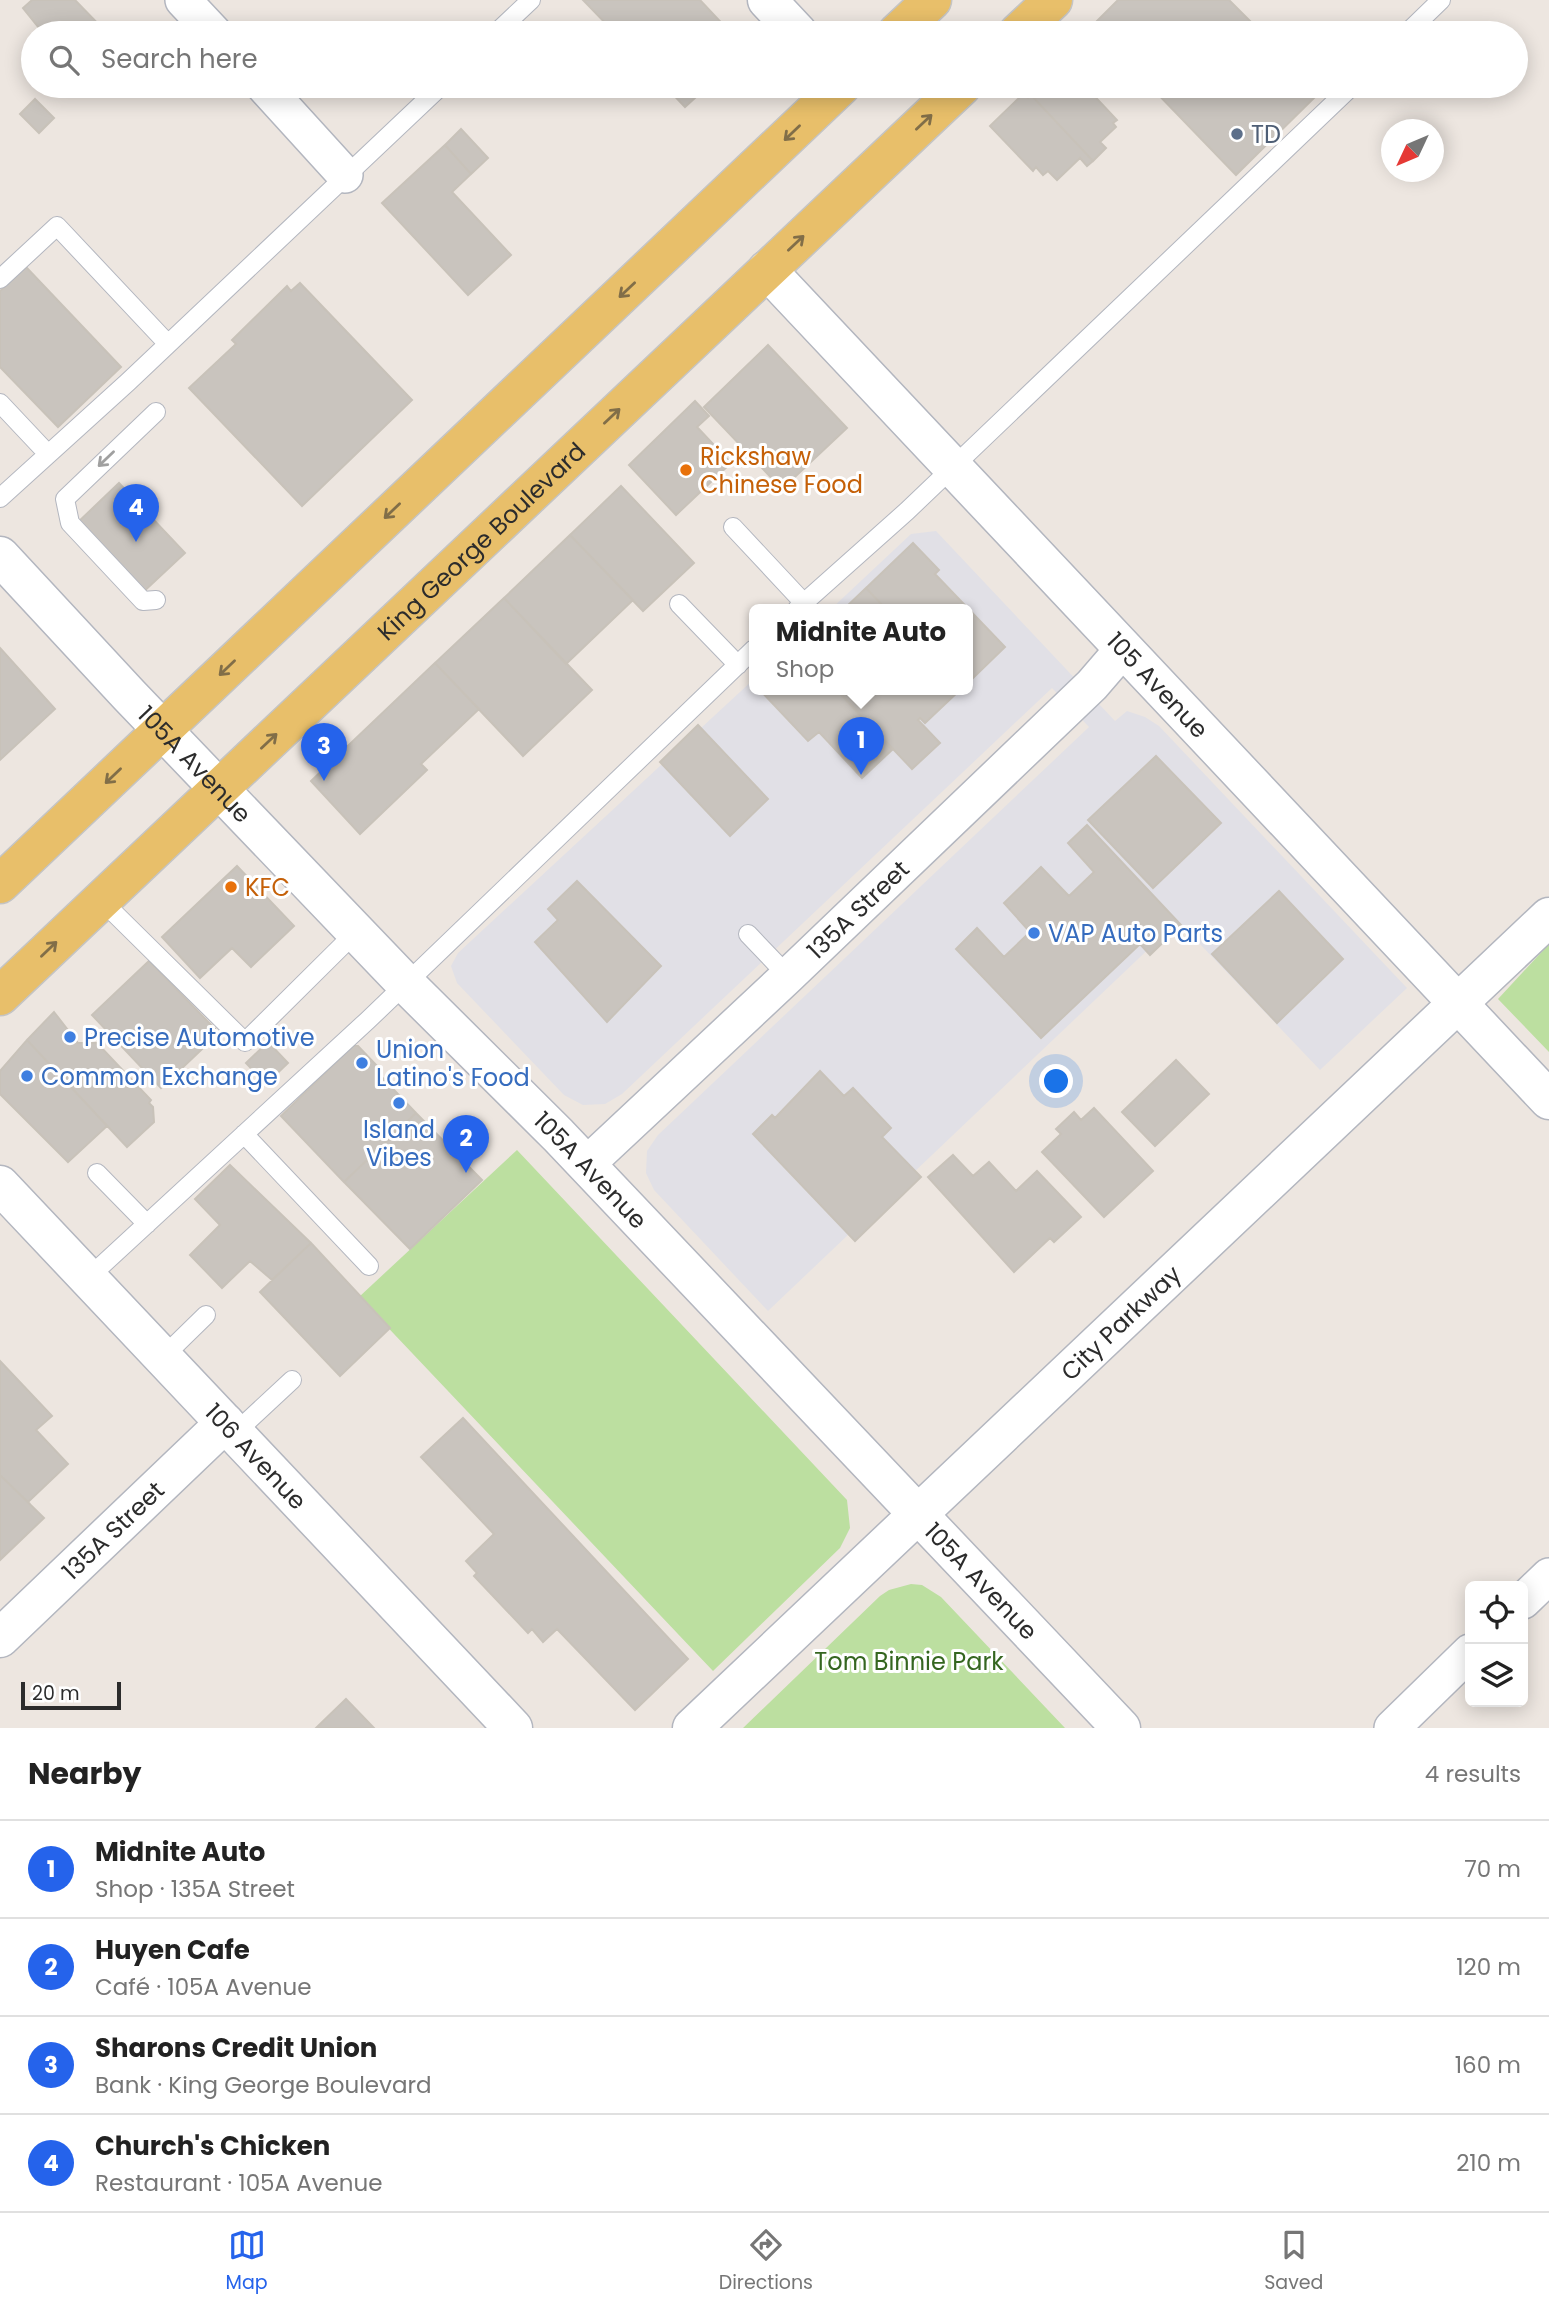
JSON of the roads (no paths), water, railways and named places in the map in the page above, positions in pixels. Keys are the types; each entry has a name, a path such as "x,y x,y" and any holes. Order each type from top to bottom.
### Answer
{"main road":[{"path":"910,21 932,0"},
{"path":"1031,21 1053,0"},
{"path":"0,884 828,98"},
{"name":"King George Boulevard","path":"0,996 949,98"}],"street":[{"path":"183,0 203,21"},
{"path":"767,0 787,21"},
{"path":"275,98 345,175"},
{"name":"105 Avenue","path":"767,270 1549,1100"},
{"name":"105A Avenue","path":"0,556 405,983 586,1165 1121,1728"},
{"name":"135A Street","path":"586,1165 788,976 1092,684 1123,649"},
{"name":"City Parkway","path":"692,1728 1549,917"},
{"name":"106 Avenue","path":"0,1185 513,1728"},
{"name":"135A Street","path":"0,1638 230,1428"},
{"path":"1528,1596 1549,1576"},
{"path":"1392,1728 1465,1657"}],"lane":[{"path":"509,21 531,0"},
{"path":"1419,21 1441,0"},
{"path":"0,498 168,344 428,98"},
{"path":"802,604 953,468 1339,98"},
{"path":"0,279 57,226 168,344"},
{"path":"0,403 48,454"},
{"path":"156,412 65,499 70,523 143,601 156,600"},
{"path":"733,527 798,604"},
{"path":"679,604 738,665"},
{"path":"88,1278 405,983 749,654"},
{"path":"101,900 245,1042 357,931"},
{"path":"748,934 788,976"},
{"path":"244,1134 369,1266"},
{"path":"97,1173 146,1224"},
{"path":"163,1357 206,1315"},
{"path":"230,1428 292,1381"}],"place":[{"name":"TD","path":"1237,134"},
{"name":"Rickshaw Chinese Food","path":"686,470"},
{"name":"Church's Chicken","path":"136,542"},
{"name":"Midnite Auto","path":"861,775"},
{"name":"Sharons Credit Union","path":"324,781"},
{"name":"KFC","path":"231,887"},
{"name":"VAP Auto Parts","path":"1034,933"},
{"name":"Precise Automotive","path":"70,1037"},
{"name":"Union Latino's Food","path":"362,1063"},
{"name":"Common Exchange","path":"27,1076"},
{"name":"Island Vibes","path":"399,1103"},
{"name":"Huyen Cafe","path":"466,1173"}],"park label":[{"name":"Tom Binnie Park","path":"909,1661"}]}
